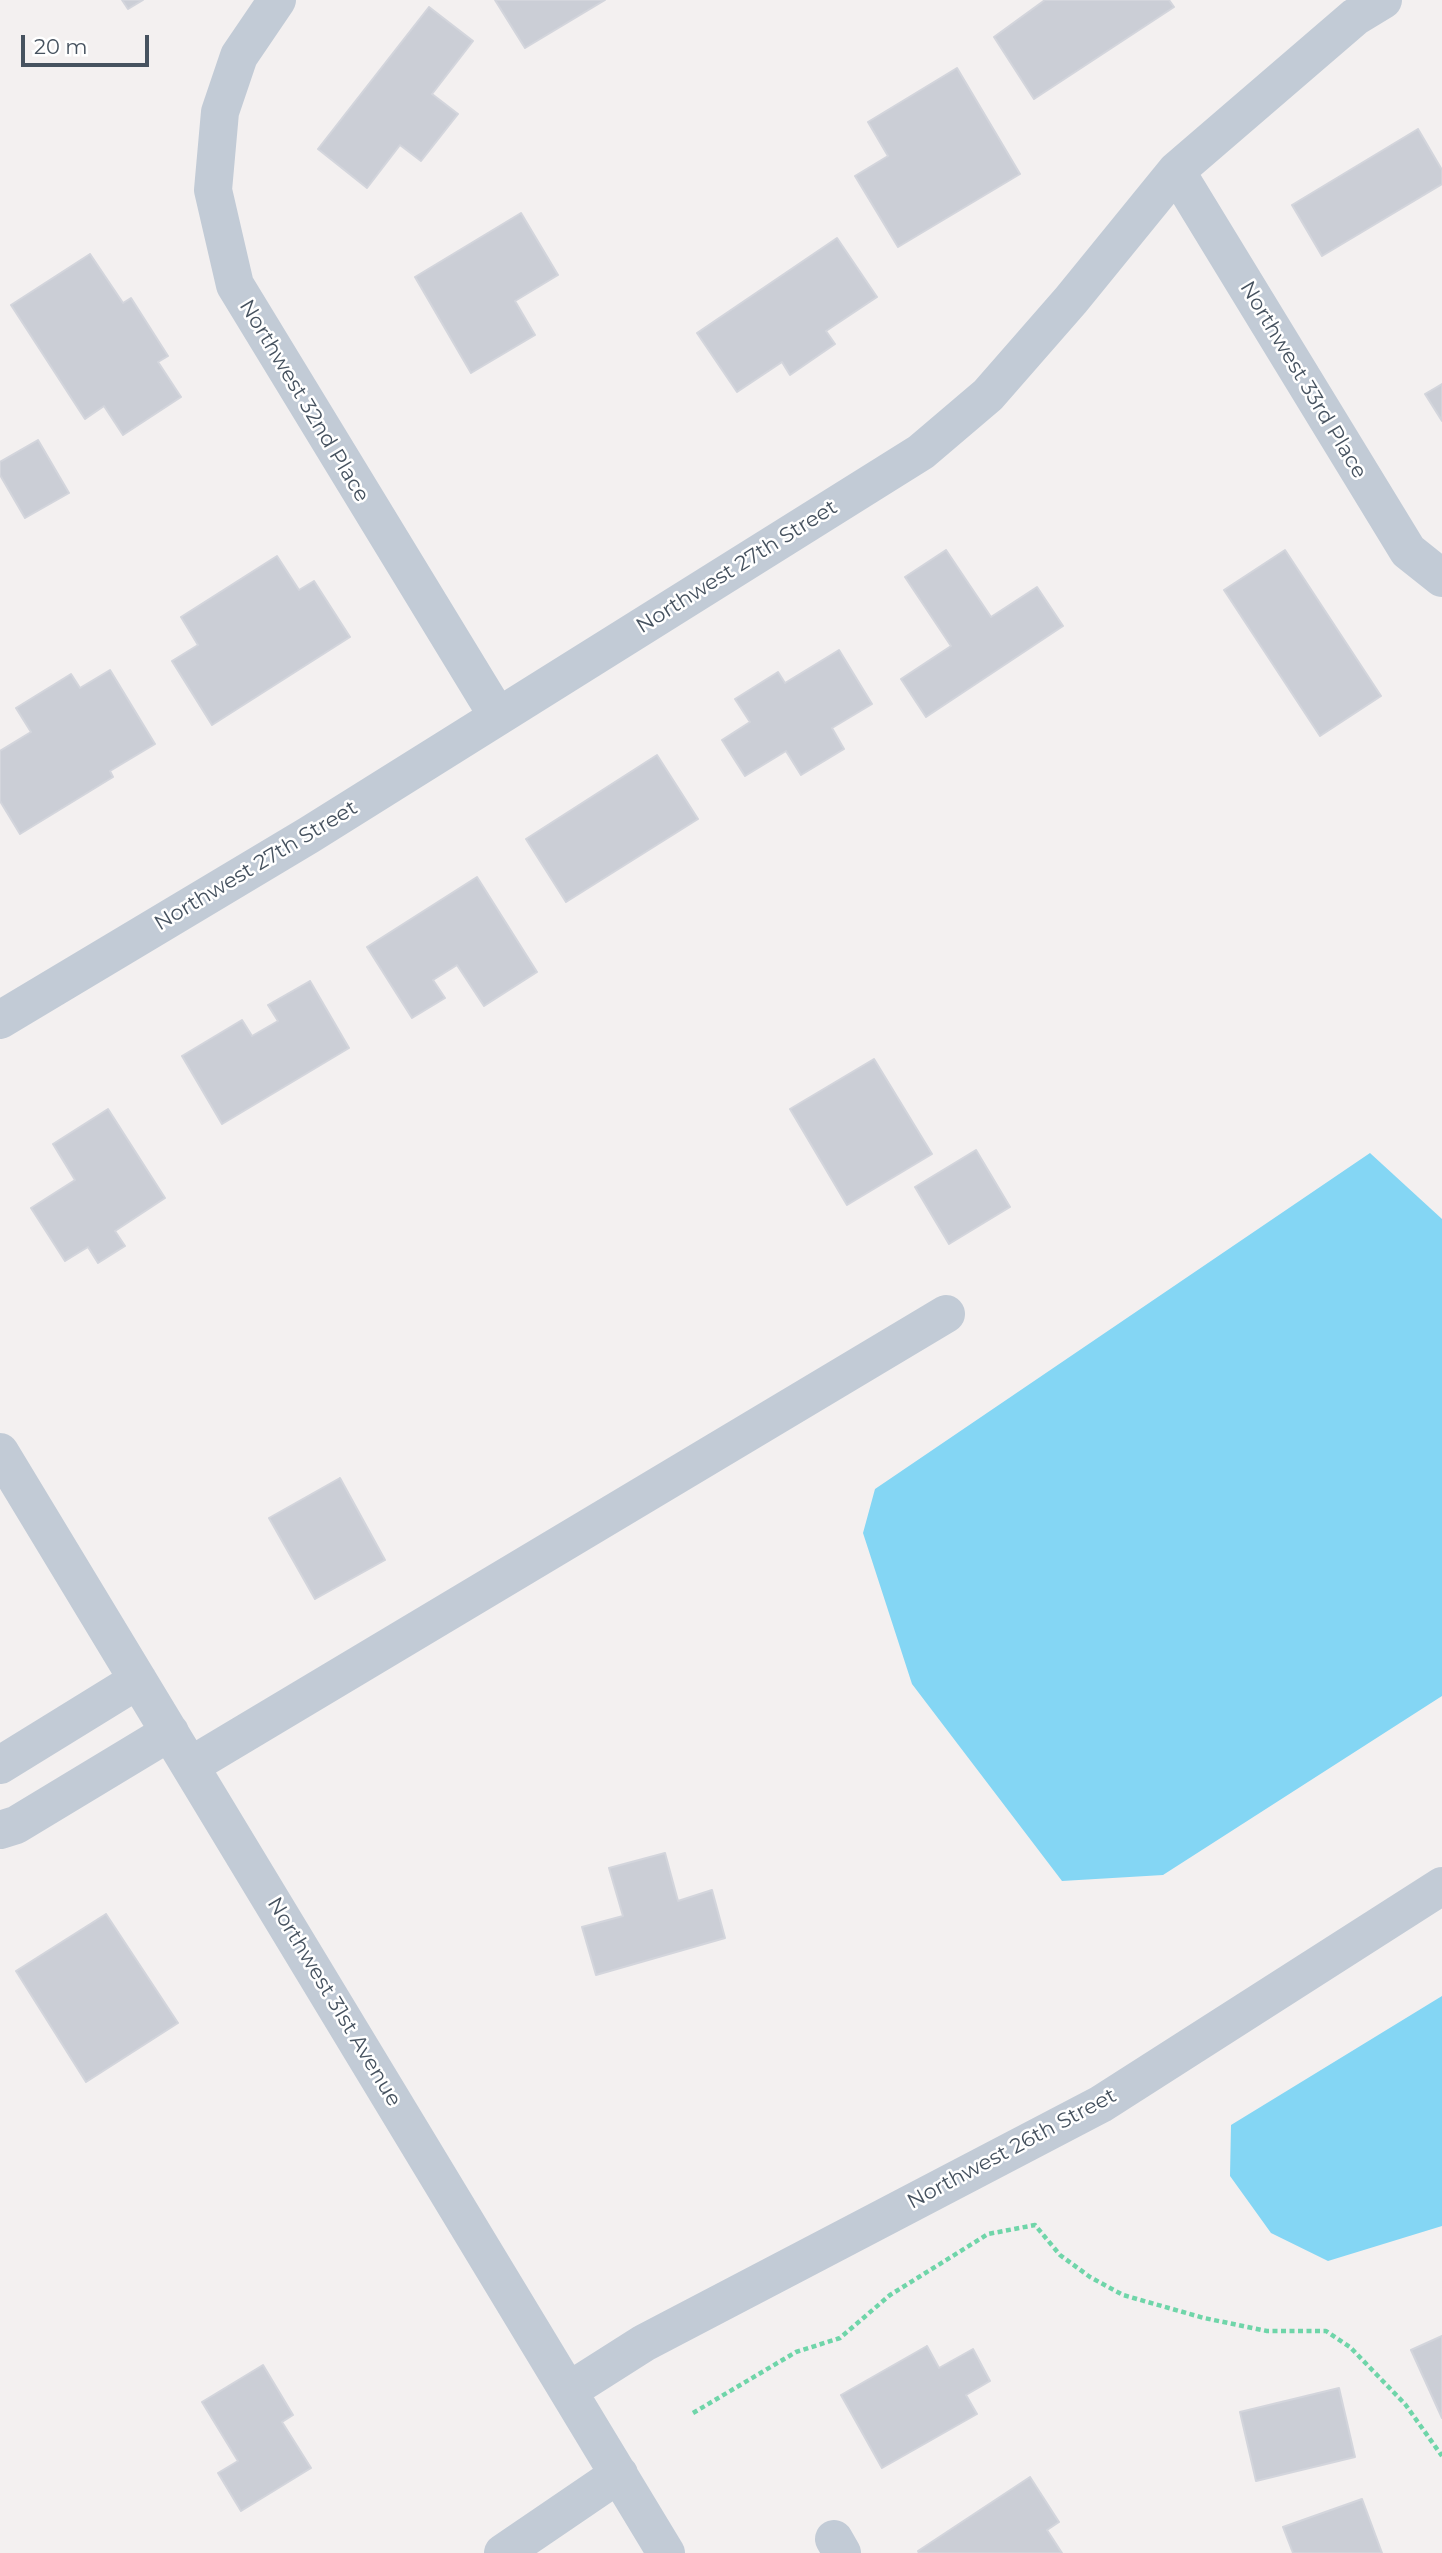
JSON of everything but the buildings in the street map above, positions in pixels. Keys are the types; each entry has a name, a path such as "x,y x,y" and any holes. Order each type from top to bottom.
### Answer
{"street":[{"name":"Northwest 32nd Place","path":"277,0 239,57 220,112 213,190 235,285 497,715"},
{"name":"Northwest 27th Street","path":"0,1020 309,835 921,452 988,395 1071,300 1176,172 1355,17 1383,0"},
{"name":"Northwest 33rd Place","path":"1176,172 1408,551 1442,578"},
{"path":"190,1766 946,1314"},
{"name":"Northwest 31st Avenue","path":"0,1452 570,2390 666,2553"},
{"path":"0,1765 138,1680"},
{"path":"0,1830 16,1825 170,1732"},
{"name":"Northwest 26th Street","path":"570,2390 644,2343 1101,2104 1442,1886"},
{"path":"503,2553 618,2474"}],"path":[{"path":"693,2413 796,2352 840,2338 890,2295 988,2234 1034,2225 1060,2255 1090,2277 1123,2295 1204,2318 1267,2331 1326,2331 1350,2347 1405,2404 1442,2456"}],"water":[{"path":"1370,1153 1442,1219 1442,1696 1163,1875 1062,1881 912,1684 863,1533 875,1489"},
{"path":"1442,1996 1442,2226 1328,2261 1271,2233 1230,2176 1231,2125"}]}
